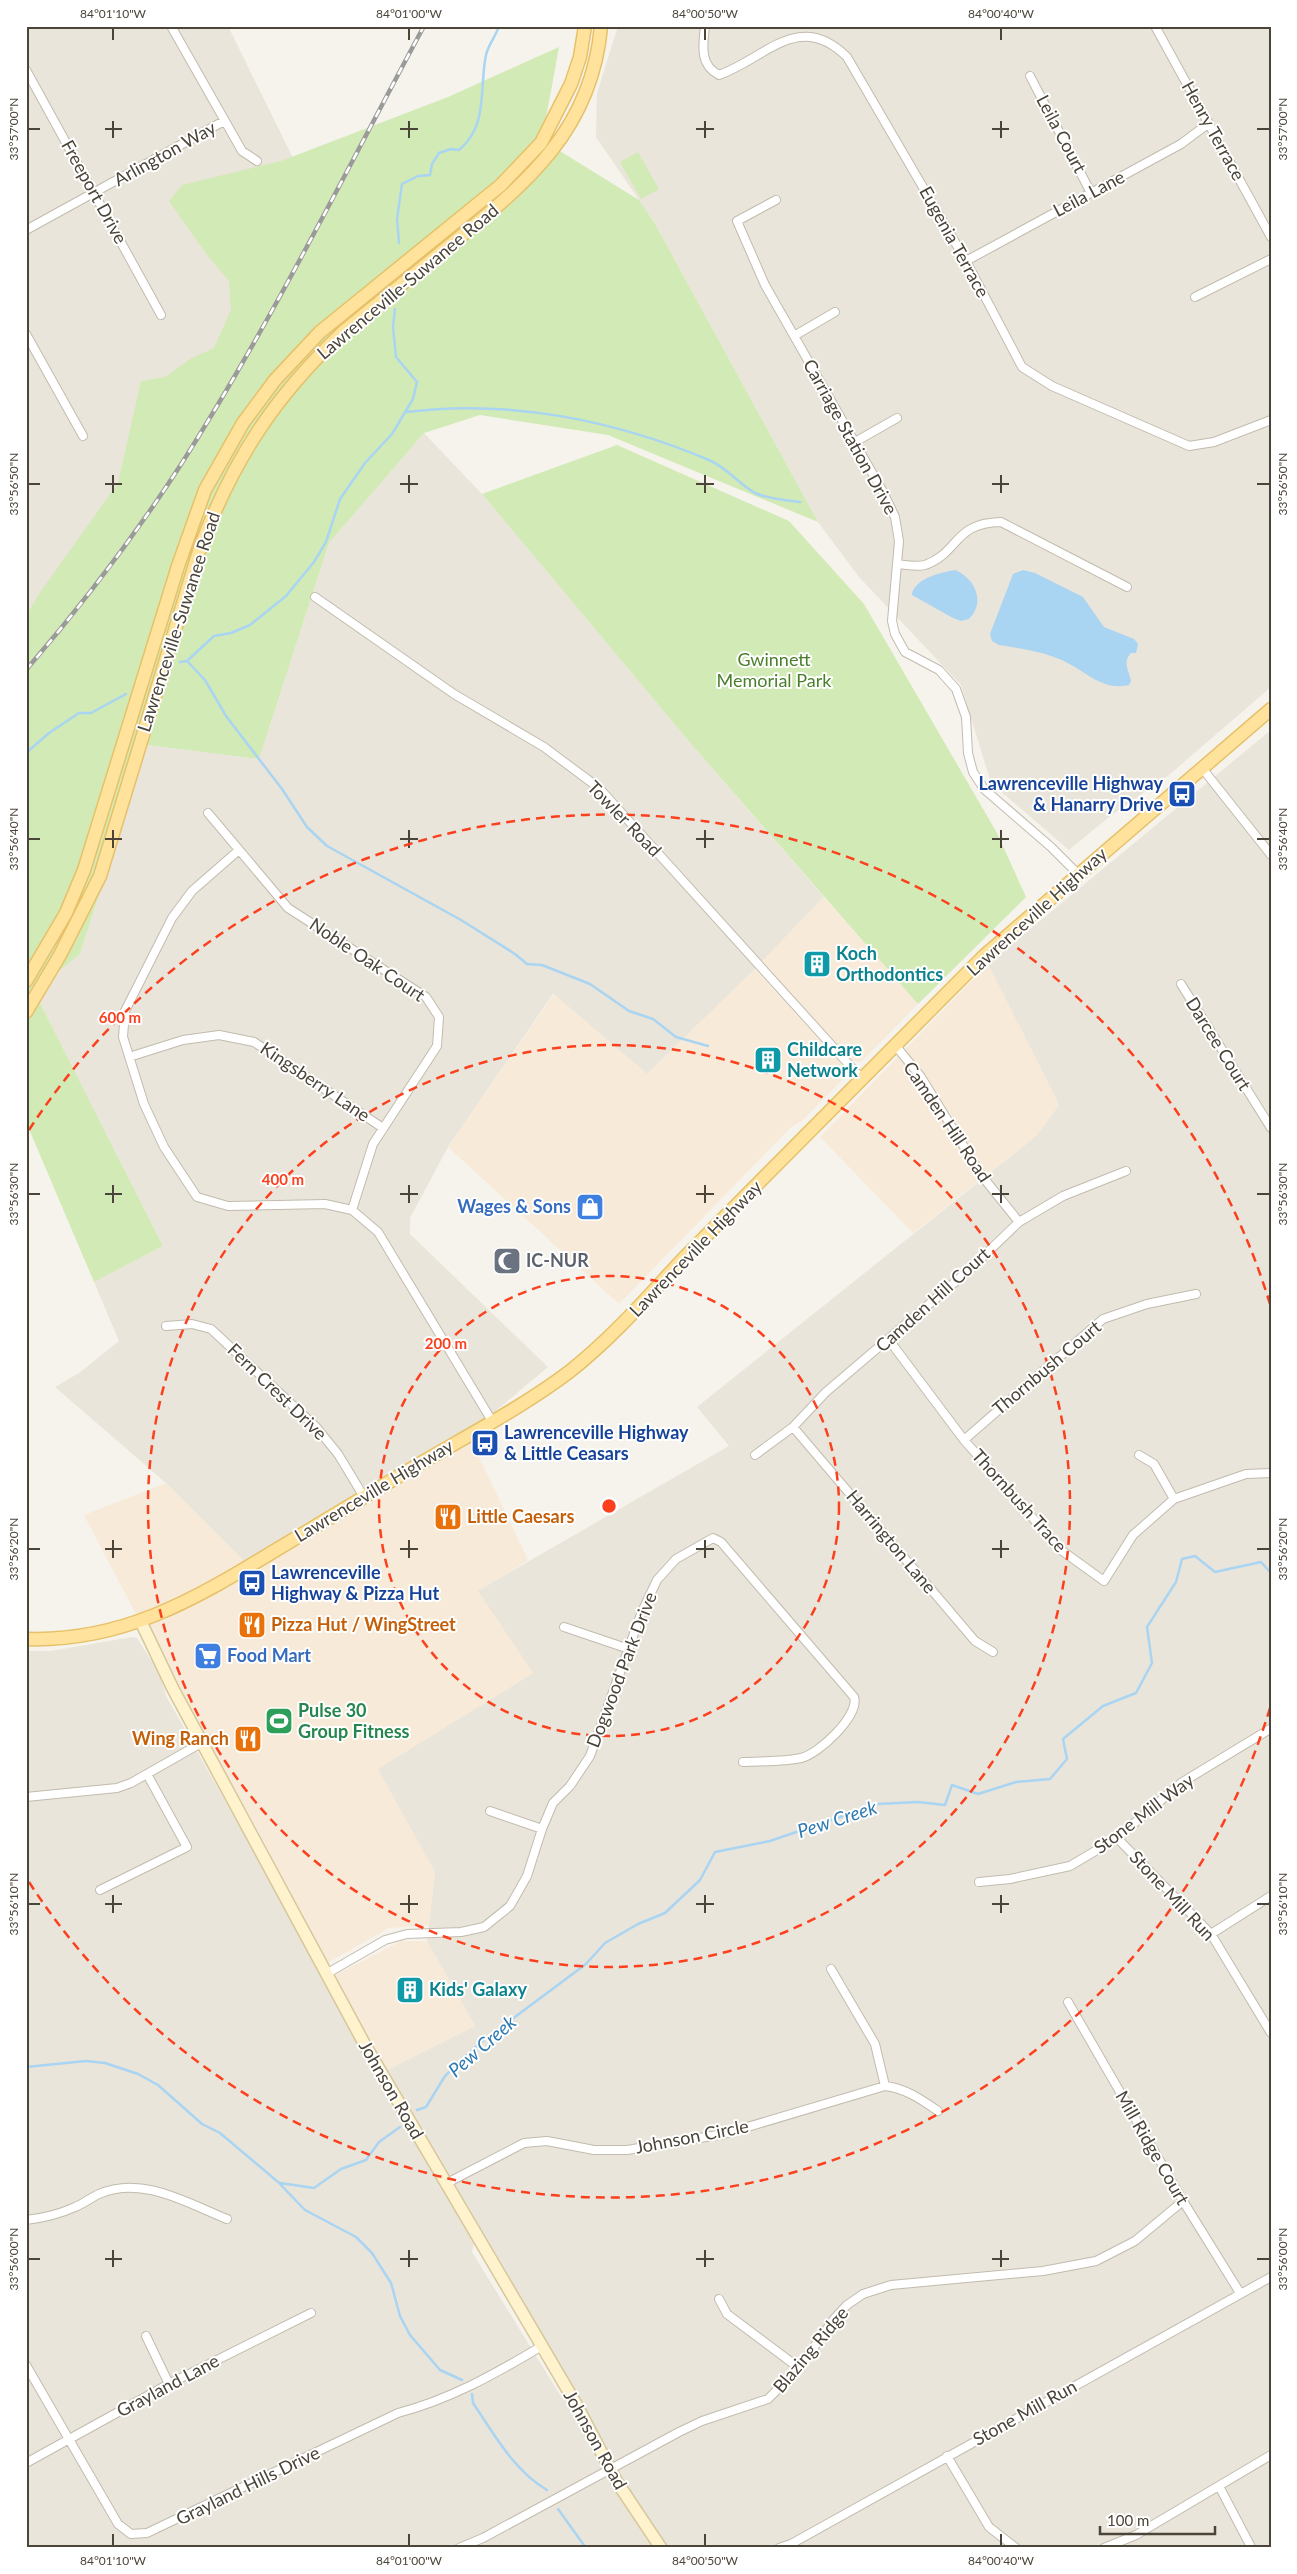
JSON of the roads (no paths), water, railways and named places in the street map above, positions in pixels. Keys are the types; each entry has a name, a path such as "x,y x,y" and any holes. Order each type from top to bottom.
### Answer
{"main road":[{"name":"Lawrenceville-Suwanee Road","path":"26,981 66,913 84,870 178,566 206,490 243,423 275,380 320,332 501,185 541,143 559,111 571,84 580,57 585,26"},
{"name":"Lawrenceville-Suwanee Road","path":"26,1012 60,956 100,876 200,548 215,507 248,445 290,387 343,332 505,201 535,173 565,132 582,99 595,60 601,26"},
{"name":"Lawrenceville Highway","path":"26,1639 90,1635 141,1622 216,1586 492,1421 567,1373 596,1350 984,956 1271,708"}],"street":[{"path":"171,26 242,151 257,161"},
{"name":"Eugenia Terrace","path":"705,26 703,48 705,62 710,71 719,74 790,37 820,39 838,48 847,57 966,261 1022,367 1052,386 1189,446 1214,442 1271,420"},
{"name":"Henry Terrace","path":"1155,26 1271,237"},
{"name":"Freeport Drive","path":"26,70 95,192 161,315"},
{"name":"Leila Court","path":"1030,76 1091,193"},
{"name":"Arlington Way","path":"26,230 224,121"},
{"name":"Leila Lane","path":"966,261 1181,144 1209,123"},
{"name":"Carriage Station Drive","path":"776,200 737,221 765,285 895,517 899,541 892,621 895,634 905,652 939,670 956,690 966,716 968,753 973,772 984,789 1051,847 1079,875"},
{"path":"1195,297 1271,259"},
{"path":"794,336 835,312"},
{"path":"26,334 82,436"},
{"path":"854,442 897,418"},
{"path":"897,564 922,566 939,558 968,528 985,522 1001,522 1127,588"},
{"name":"Towler Road","path":"315,597 454,694 544,747 599,788 862,1079"},
{"path":"1202,768 1271,855"},
{"name":"Noble Oak Court","path":"208,813 288,908 426,997 439,1016 437,1046 373,1144 352,1210"},
{"path":"239,850 192,891 172,918 142,973 125,1011 123,1037 144,1104 164,1147 197,1197 228,1206 325,1204 352,1210 378,1232 492,1421"},
{"name":"Darcee Court","path":"1181,984 1271,1128"},
{"name":"Kingsberry Lane","path":"129,1057 184,1040 219,1035 254,1042 383,1128"},
{"name":"Camden Hill Road","path":"895,1045 925,1084 982,1176 1018,1222"},
{"name":"Camden Hill Court","path":"755,1455 793,1427 826,1392 889,1340 1018,1222 1063,1196 1126,1171"},
{"name":"Thornbush Court","path":"964,1440 1104,1319 1147,1304 1196,1294"},
{"name":"Fern Crest Drive","path":"166,1326 192,1324 211,1329 316,1427 338,1454 364,1497"},
{"name":"Thornbush Trace","path":"889,1340 964,1440 1061,1550 1104,1581 1133,1535 1174,1499 1246,1474 1271,1473"},
{"name":"Harrington Lane","path":"793,1427 975,1641 993,1652"},
{"path":"1139,1455 1154,1464 1174,1499"},
{"name":"Dogwood Park Drive","path":"326,1974 385,1940 407,1934 461,1932 484,1927 510,1906 527,1876 542,1829 553,1803 570,1786 590,1756 629,1649 657,1580 676,1559 713,1538 721,1542 848,1690 856,1702 844,1724 820,1748 803,1757 743,1762"},
{"name":"Johnson Road","path":"141,1622 173,1689 326,1974 445,2184 576,2404 609,2468 661,2548"},
{"path":"564,1627 629,1649"},
{"name":"Stone Mill Way","path":"979,1882 1010,1879 1070,1866 1117,1838 1181,1783 1270,1728"},
{"path":"26,1797 117,1788 147,1774 203,1742"},
{"path":"100,1890 187,1847 147,1774"},
{"path":"490,1811 542,1829"},
{"name":"Stone Mill Run","path":"1117,1838 1211,1934 1271,2033"},
{"path":"1211,1934 1271,1896"},
{"path":"831,1969 875,2044 885,2086 894,2087 922,2100 938,2112"},
{"name":"Mill Ridge Court","path":"1068,2002 1183,2201 1240,2293"},
{"name":"Johnson Circle","path":"445,2184 524,2143 547,2141 594,2150 626,2150 724,2134 885,2086"},
{"path":"26,2220 56,2214 75,2207 99,2194 131,2186 160,2192 227,2219"},
{"name":"Blazing Ridge","path":"459,2548 483,2538 609,2468 702,2421 768,2399 799,2368 834,2319 847,2305 863,2294 892,2285 1043,2271 1096,2261 1135,2241 1183,2201"},
{"name":"Stone Mill Run","path":"779,2548 792,2544 946,2456 1271,2277"},
{"path":"719,2299 727,2314 799,2368"},
{"name":"Grayland Lane","path":"26,2463 169,2384 311,2313"},
{"path":"146,2336 169,2384"},
{"name":"Grayland Hills Drive","path":"26,2365 118,2524 131,2534 147,2533 398,2414 433,2404 484,2381 542,2346"},
{"path":"1104,2548 1136,2535 1271,2455"},
{"path":"946,2456 989,2528 1016,2548"},
{"path":"1219,2486 1250,2545"}],"water":[{"path":"955,570 973,585 977,598 974,612 969,619 961,621 912,595 917,585 929,577"},
{"path":"1023,570 1035,573 1083,597 1104,627 1134,639 1138,644 1136,653 1131,653 1127,660 1131,681 1129,685 1110,685 1092,678 1068,663 1052,656 999,645 992,641 990,634 1013,574"}],"waterway":[{"path":"399,243 397,219 402,184 418,176 430,175 432,164 439,153 451,149 459,150 475,129 481,105 486,55 499,26"},
{"path":"180,662 187,661 214,636 231,633 250,625 286,596 314,562 326,542 340,499 365,463 392,434 413,399 417,382 396,357 393,327 395,309"},
{"path":"406,412 483,408 560,416 599,424 673,446 709,460 760,495 800,502"},
{"path":"187,661 205,680 226,716 282,789 307,827 327,846 461,920 515,954 527,964 542,965 590,984 629,1011 653,1019 676,1037 708,1046"},
{"path":"26,753 49,733 79,713 91,713 126,694"},
{"name":"Pew Creek","path":"417,2110 426,2107 445,2076 480,2043 586,1964 605,1943 638,1924 665,1913 700,1880 715,1852 770,1841 878,1804 918,1802 945,1805 952,1785 978,1794 1016,1782 1050,1779 1067,1759 1063,1739 1103,1706 1136,1693 1152,1663 1147,1627 1176,1582 1182,1559 1195,1556 1215,1572 1261,1562 1270,1572 1271,1578"},
{"name":"Pew Creek","path":"26,2067 86,2061 105,2063 138,2074 158,2085 202,2124 220,2133 278,2182 305,2210 356,2237 372,2253 391,2283 400,2316 410,2335 440,2370 462,2380"},
{"name":"Pew Creek","path":"280,2183 314,2188 341,2169 366,2160 379,2142 400,2127"},
{"path":"472,2394 473,2403 506,2451 524,2473 547,2490"},
{"path":"558,2509 586,2548"}],"railway":[{"path":"26,670 126,545 180,466 213,413 276,304 424,26"}],"place":[{"name":"Lawrenceville Highway & Hanarry Drive","path":"1182,794"},
{"name":"Koch Orthodontics","path":"817,964"},
{"name":"Childcare Network","path":"768,1060"},
{"name":"Wages & Sons","path":"590,1207"},
{"name":"IC-NUR","path":"507,1261"},
{"name":"Lawrenceville Highway & Little Ceasars","path":"485,1443"},
{"name":"Little Caesars","path":"448,1517"},
{"name":"Lawrenceville Highway & Pizza Hut","path":"252,1583"},
{"name":"Pizza Hut / WingStreet","path":"252,1625"},
{"name":"Food Mart","path":"208,1656"},
{"name":"Pulse 30 Group Fitness","path":"279,1721"},
{"name":"Wing Ranch","path":"248,1739"},
{"name":"Kids' Galaxy","path":"410,1990"}],"park label":[{"name":"Gwinnett Memorial Park","path":"774,670"}]}
